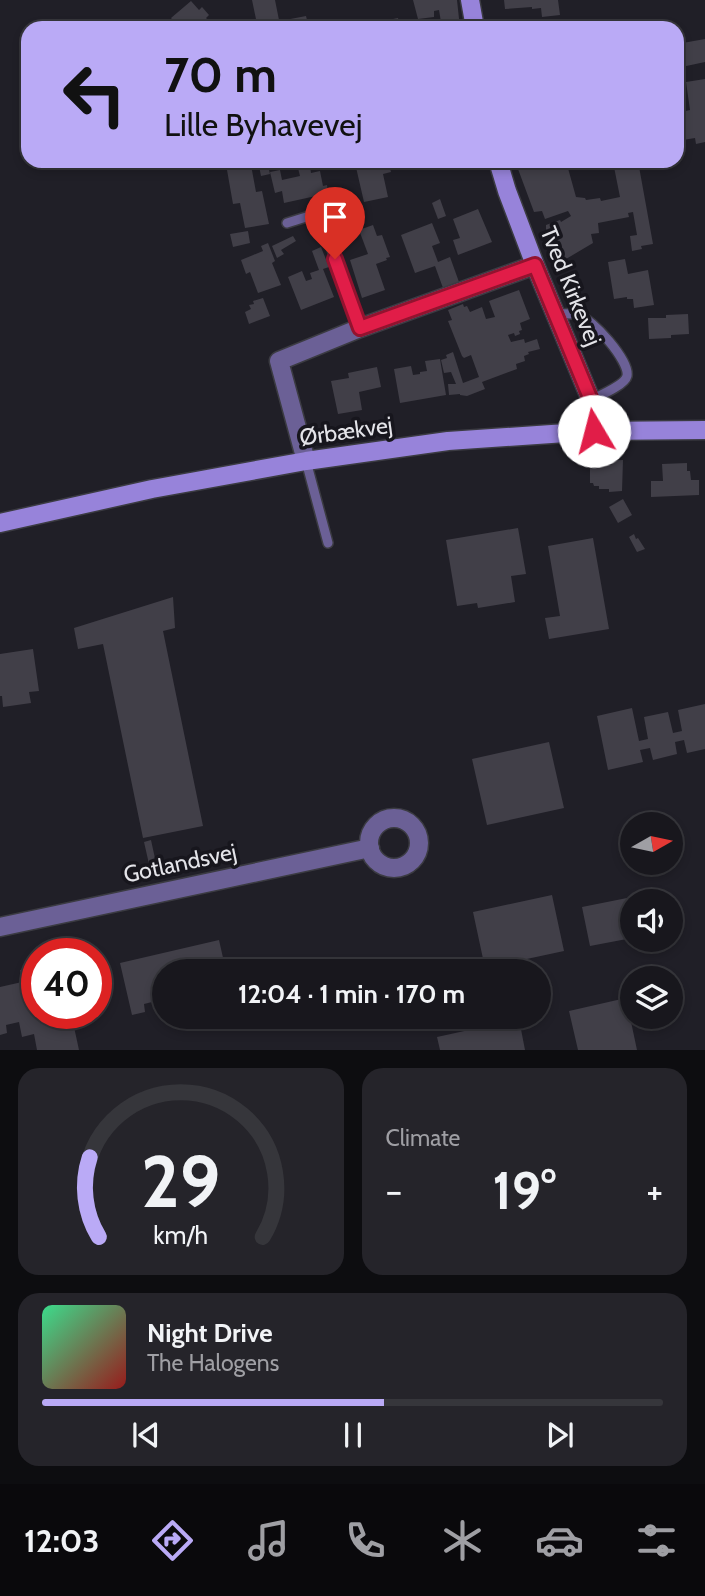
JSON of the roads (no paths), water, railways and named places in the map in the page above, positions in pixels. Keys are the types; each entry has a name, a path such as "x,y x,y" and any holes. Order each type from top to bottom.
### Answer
{"street":[{"path":"470,0 474,21"},
{"name":"Tved Kirkevej","path":"500,168 535,265 591,400 594,431"},
{"path":"306,461 279,361 360,328 535,265"},
{"name":"Ørbækvej","path":"0,523 152,489 306,461 448,441 594,431 705,430"},
{"name":"Gotlandsvej","path":"0,927 370,848"}],"lane":[{"path":"287,223 319,213 360,328"},
{"path":"556,314 579,315 596,326 625,364 627,376 623,383 591,400"},
{"path":"306,461 328,543"}]}
